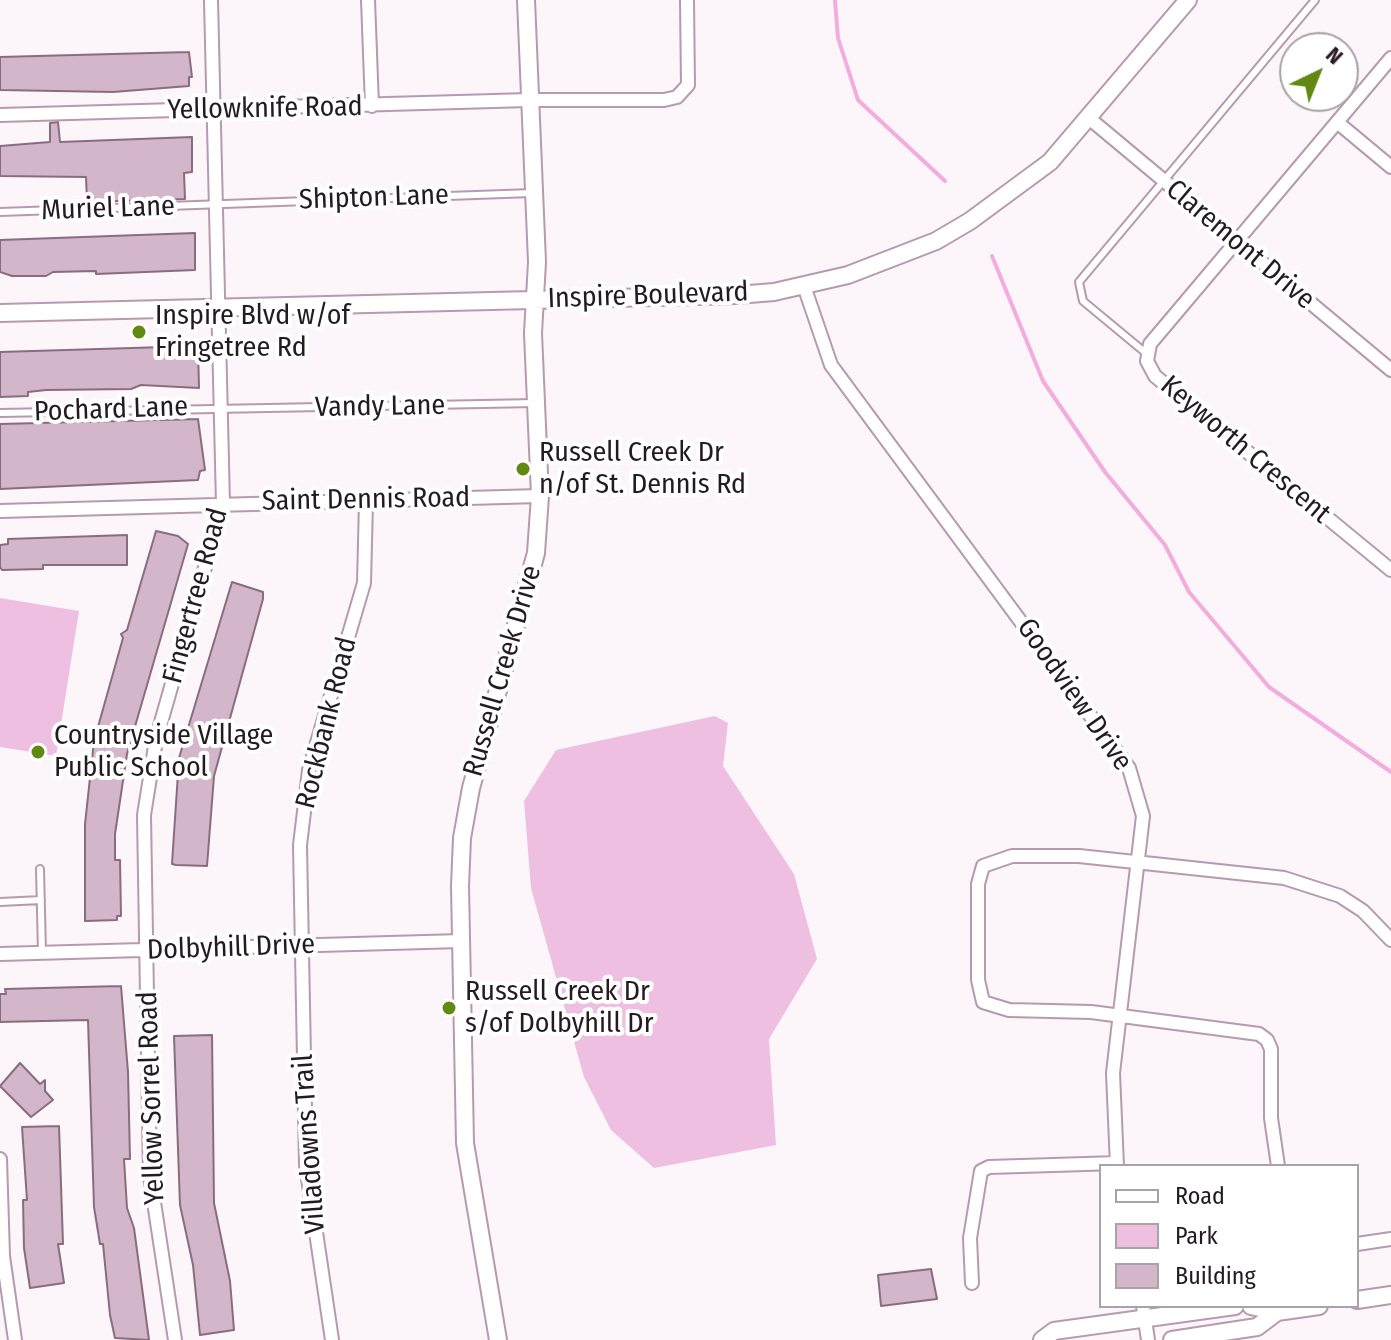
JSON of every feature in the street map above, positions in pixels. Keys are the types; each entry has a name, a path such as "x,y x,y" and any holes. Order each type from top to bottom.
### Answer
{"street":[{"name":"Fingertree Road","path":"146,950 144,815 156,740 223,504 211,0"},
{"path":"368,0 372,106"},
{"name":"Russell Creek Drive","path":"498,1340 465,1143 462,838 471,788 528,593 536,553 540,496 526,0"},
{"name":"Yellowknife Road","path":"0,115 529,100 664,100 677,97 688,85 687,0"},
{"name":"Inspire Boulevard","path":"0,313 737,295 804,286 899,257 959,228 1050,162 1090,119 1188,0"},
{"name":"Keyworth Crescent","path":"1391,58 1150,344 1147,354 1155,376 1391,570"},
{"name":"Claremont Drive","path":"1090,119 1391,370"},
{"path":"1337,122 1391,167"},
{"name":"Goodview Drive","path":"804,286 831,365 1122,755 1143,816 1113,1073 1117,1164"},
{"name":"Saint Dennis Road","path":"0,511 540,496"},
{"name":"Rockbank Road","path":"300,946 302,817 309,770 364,583 366,502"},
{"path":"1278,1164 1271,1118 1272,1061 1267,1040 1259,1034 1119,1015 1009,1010 983,1002 978,980 978,884 983,866 1001,857 1079,856 1284,878 1313,885 1363,911 1391,940"},
{"name":"Dolbyhill Drive","path":"0,954 461,941"},
{"name":"Villadowns Trail","path":"300,946 306,1175 332,1340"},
{"name":"Yellow Sorrel Road","path":"146,950 150,1176 175,1340"},
{"path":"0,1159 3,1256 15,1340"},
{"path":"972,1283 970,1238 981,1171 989,1167 1099,1164"},
{"path":"1359,1244 1391,1239"},
{"path":"1359,1300 1391,1295"},
{"path":"1042,1340 1054,1331 1144,1312 1205,1308"},
{"path":"1260,1308 1277,1312 1305,1308"},
{"path":"1144,1312 1148,1340"},
{"path":"1172,1340 1257,1327 1277,1312"}],"lane":[{"path":"1147,354 1083,301 1079,282 1315,0"},
{"name":"Shipton Lane","path":"216,205 238,201 532,193"},
{"name":"Muriel Lane","path":"0,212 216,205"},
{"name":"Vandy Lane","path":"222,409 538,403"},
{"name":"Pochard Lane","path":"0,413 222,409"},
{"path":"40,869 42,953"},
{"path":"0,902 41,900"}],"green space":[{"path":"0,598 79,611 56,756 0,747"},
{"path":"715,716 728,723 723,766 794,874 817,959 769,1039 776,1145 654,1168 611,1130 584,1077 531,888 524,801 556,750"}],"building":[{"path":"189,52 192,77 189,77 189,86 113,92 0,90 0,57"},
{"path":"58,122 60,142 192,137 192,172 184,173 185,199 87,202 86,177 0,176 0,146 50,142 50,123"},
{"path":"195,233 195,270 96,274 96,271 53,272 46,276 12,276 0,272 0,240"},
{"path":"198,346 199,388 141,385 131,389 46,390 28,392 28,396 0,397 0,352"},
{"path":"198,419 205,470 200,471 198,480 0,489 0,424"},
{"path":"156,531 178,536 188,544 127,754 115,834 115,860 120,860 121,916 117,916 117,920 85,921 85,824 94,741 123,638 121,634 127,630"},
{"path":"127,535 127,565 43,565 43,569 2,570 0,567 0,545 8,544 8,539"},
{"path":"232,582 263,592 263,599 214,776 207,866 176,865 172,864 179,758"},
{"path":"121,986 128,1072 130,1159 124,1159 127,1208 134,1228 149,1340 115,1338 110,1315 103,1244 100,1244 94,1207 88,1020 0,1022 0,994 6,994 5,989"},
{"path":"212,1035 214,1203 230,1281 234,1330 200,1335 193,1265 180,1205 174,1036"},
{"path":"20,1063 40,1084 45,1080 45,1091 53,1100 31,1117 0,1086"},
{"path":"59,1126 63,1244 58,1244 64,1283 30,1288 24,1248 23,1200 27,1200 22,1127"},
{"path":"931,1269 937,1299 881,1306 878,1275"}],"waterway":[{"path":"835,0 838,38 858,100 945,181"},
{"path":"992,256 1043,381 1105,472 1165,545 1189,592 1269,687 1391,772"}],"place":[{"name":"Inspire Blvd w/of Fringetree Rd","path":"139,332"},
{"name":"Russell Creek Dr n/of St. Dennis Rd","path":"523,469"},
{"name":"Countryside Village Public School","path":"38,752"},
{"name":"Russell Creek Dr s/of Dolbyhill Dr","path":"449,1008"}]}
